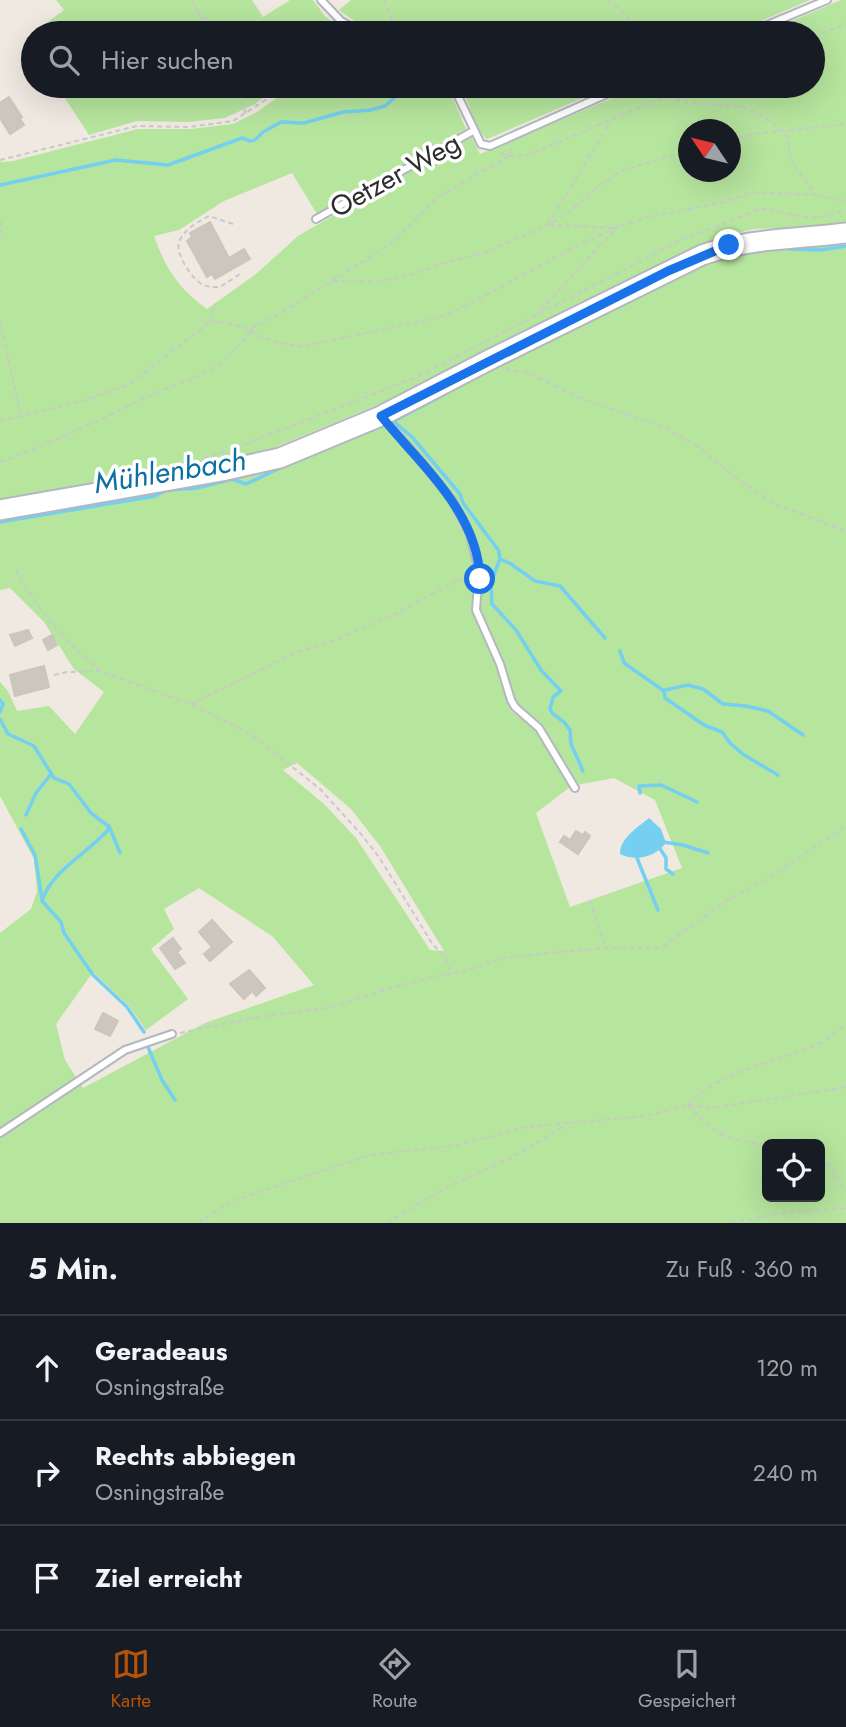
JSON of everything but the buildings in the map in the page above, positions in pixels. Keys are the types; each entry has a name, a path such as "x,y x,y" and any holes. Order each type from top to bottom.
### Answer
{"main road":[{"path":"0,510 222,471 280,458 381,416 668,271 729,245 756,240 846,233"}],"lane":[{"path":"320,0 342,21"},
{"path":"777,21 827,0"},
{"path":"459,98 473,131 485,146 598,98"},
{"name":"Oetzer Weg","path":"316,219 473,131"},
{"path":"381,416 431,474 463,520 470,534 479,571 476,610 500,664 511,700 515,707 539,728 575,788"},
{"path":"0,1133 125,1050 172,1034"}],"path":[{"path":"191,0 203,21"},
{"path":"384,0 393,21"},
{"path":"607,0 632,21"},
{"path":"197,11 209,21"},
{"path":"825,32 846,24"},
{"path":"240,98 247,114"},
{"path":"1,160 137,126 189,127 233,121 270,98"},
{"path":"0,462 38,448 215,367 243,341 250,329 334,281 392,243 438,197 509,156 527,155 664,98"},
{"path":"670,98 683,103 744,107 768,119 788,137 790,156 816,195"},
{"path":"548,225 612,119"},
{"path":"741,137 846,124"},
{"path":"509,156 516,135"},
{"path":"334,281 376,282 414,274 487,252 548,225 623,170 678,155"},
{"path":"210,322 250,329 256,335 275,342 302,347 443,316 615,228 649,217 724,202 752,192 816,195 846,201"},
{"path":"199,459 227,451 415,378 679,241 760,209 774,208 806,217 825,217 846,210"},
{"path":"233,224 209,216 187,230 178,244 178,250 195,278 202,284 220,287 240,274"},
{"path":"0,221 0,236"},
{"path":"548,225 615,228"},
{"path":"540,312 615,228"},
{"path":"0,421 87,400 128,385 210,322 215,304"},
{"path":"0,319 21,415"},
{"path":"491,359 494,365 529,373 579,398 666,428 699,447 737,479 777,505 846,531"},
{"path":"16,570 29,595 76,651 100,671 190,704 251,734 320,789 379,857 433,945 445,956 452,975"},
{"path":"190,704 297,652 339,639 405,609 458,579 479,584"},
{"path":"54,675 100,671"},
{"path":"172,1034 258,1017 328,1008 387,989 452,975 507,957 605,948 661,948 726,901 770,877 846,827"},
{"path":"590,900 605,948"},
{"path":"687,1105 699,1093 748,1068 820,1043 846,1024"},
{"path":"198,1223 230,1202 371,1155 458,1144 526,1127 646,1116 687,1105 712,1108 846,1087"},
{"path":"687,1105 719,1134 734,1140 762,1143"},
{"path":"387,1223 447,1187 511,1158 567,1125"},
{"path":"825,1162 846,1192"},
{"path":"731,1223 783,1213 846,1208"}],"green space":[{"path":"56,0 252,0 263,17 290,0 313,0 331,21 49,21 64,10"},
{"path":"351,0 810,0 761,21 354,21 339,10"},
{"path":"846,0 846,222 826,227 755,229 718,237 406,393 271,449 218,462 0,501 0,162 138,129 190,129 233,124 276,98 453,99 466,129 317,214 292,173 224,201 179,230 154,236 174,277 207,309 256,274 298,236 471,136 480,154 613,98 825,98 825,21 792,21"},
{"path":"65,98 263,98 225,118 188,122 137,121 89,135"},
{"path":"583,98 487,139 477,126 466,99"},
{"path":"846,245 846,1223 0,1223 0,933 31,909 37,892 34,859 0,796 0,682 8,691 17,711 49,706 75,734 104,692 74,669 44,622 10,588 0,590 0,518 54,511 283,463 711,260 750,247","holes":["503,660 517,704 535,719 576,785 614,778 655,800 682,868 570,907 536,813 570,787 537,729 511,711 497,662","297,763 351,809 380,846 444,951 430,950 356,838 324,804 283,770","199,888 272,936 314,985 205,1023 83,1088 65,1060 56,1024 93,972 129,1006 146,1030 188,999 151,949 174,929 164,909"]}],"water":[{"path":"649,818 661,829 666,843 657,852 645,857 633,858 620,854 626,838"}],"waterway":[{"path":"0,185 116,160 168,165 242,138 255,140 281,122 304,123 343,112 371,110 385,106 394,98"},
{"name":"Mühlenbach","path":"789,249 821,250 846,246"},
{"name":"Mühlenbach","path":"392,422 447,393"},
{"path":"393,421 412,437 460,494 463,503 499,551 500,559 491,582 492,604 516,630 541,670 561,691 553,697 550,709 570,730 571,744 583,771"},
{"name":"Mühlenbach","path":"0,522 155,496 167,490 197,488 232,479 246,484 282,467"},
{"path":"500,559 535,581 560,586 605,638"},
{"path":"620,651 624,663 664,691 665,698 704,725 722,732 744,755 778,775"},
{"path":"665,690 688,685 703,689 723,704 768,711 803,735"},
{"path":"0,700 3,704 0,712"},
{"path":"0,719 8,734 34,746 54,778 69,784 91,813 108,826 108,830 100,838 53,880 42,901 61,922 64,933 93,975 127,1007 144,1032"},
{"path":"26,815 36,793 51,774"},
{"path":"640,793 639,786 661,785 697,802"},
{"path":"109,826 120,853"},
{"path":"21,829 35,855 42,899"},
{"path":"663,842 708,853"},
{"path":"659,847 666,858 666,869 673,874"},
{"path":"640,854 637,858 658,910"},
{"path":"148,1047 162,1080 175,1100"}],"route":[{"path":"480,579 470,534 452,500 381,416 668,271 729,245"}]}
